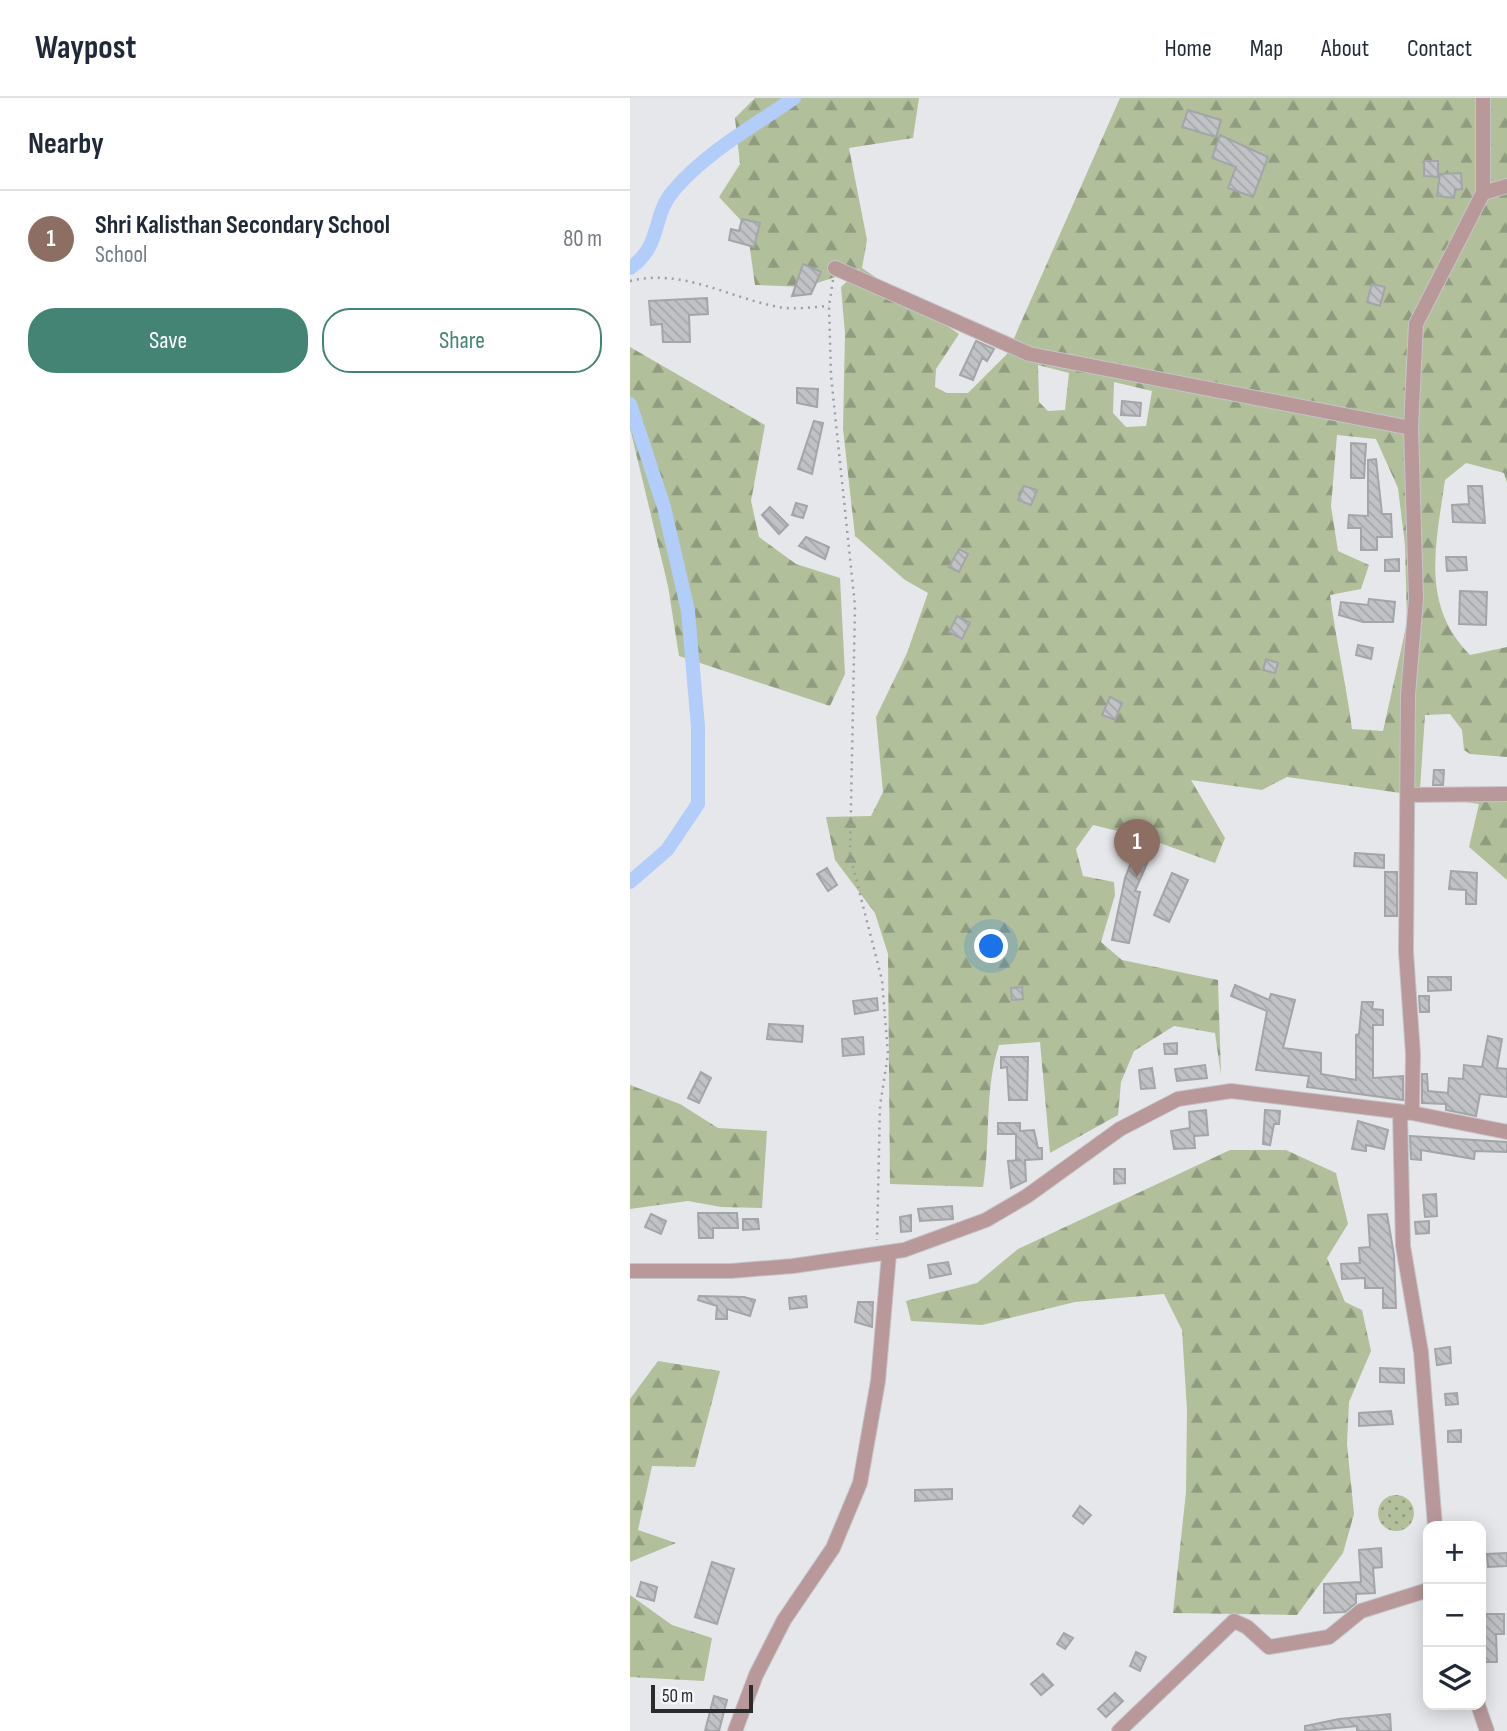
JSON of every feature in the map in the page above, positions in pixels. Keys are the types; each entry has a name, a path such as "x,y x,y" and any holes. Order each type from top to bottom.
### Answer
{"street":[{"path":"1435,1521 1421,1352 1403,1247 1406,1113 1413,1054 1406,951 1408,695 1416,599 1411,428 1416,324 1483,193 1483,98"},
{"path":"1483,193 1507,186"},
{"path":"835,268 1029,354 1411,428"},
{"path":"1408,795 1507,794"},
{"path":"630,1271 731,1271 883,1254 985,1220 1027,1196 1120,1129 1178,1099 1231,1091 1406,1113 1507,1132"},
{"path":"735,1731 756,1675 785,1620 833,1548 860,1483 878,1381 883,1254"},
{"path":"1119,1731 1234,1621 1247,1627 1269,1647 1305,1643 1329,1637 1361,1611 1423,1592"},
{"path":"1480,1710 1487,1731"}],"path":[{"path":"835,268 829,306 831,376 855,606 850,855 882,980 888,1054 880,1106 883,1254"},
{"path":"630,281 648,277 696,282 779,307 829,306"}],"green space":[{"path":"755,98 919,98 913,138 849,148 867,240 862,268 959,334 936,369 935,387 947,393 968,393 1007,354 1120,98 1507,98 1507,483 1504,473 1466,463 1445,480 1435,573 1444,616 1454,636 1470,655 1507,647 1507,757 1470,754 1464,750 1462,730 1450,714 1425,715 1420,789 1507,802 1507,880 1469,847 1479,804 1287,777 1262,790 1191,780 1225,838 1215,863 1146,838 1093,825 1076,849 1083,876 1114,882 1115,895 1101,942 1122,960 1218,980 1221,1075 1215,1033 1174,1026 1134,1051 1121,1082 1118,1115 1050,1153 1040,1042 999,1045 989,1097 983,1187 890,1184 888,954 875,913 835,860 826,817 871,816 883,792 876,717 907,653 928,593 905,580 855,536 843,429 845,334 841,287 860,269 805,287 755,285 747,227 719,197 740,164 735,118","holes":["1038,365 1069,373 1065,410 1048,411 1039,402","1114,382 1152,391 1146,426 1126,427 1113,413","1337,435 1376,439 1398,488 1405,545 1407,623 1383,731 1352,729 1330,595 1361,589 1369,565 1338,551 1331,506"]},
{"path":"630,347 765,425 751,501 759,537 796,564 840,578 845,674 830,706 679,656 668,586 630,428"},
{"path":"630,1085 680,1104 718,1128 767,1131 762,1208 721,1207 688,1201 630,1209"},
{"path":"1230,1150 1286,1150 1336,1173 1348,1224 1327,1258 1345,1302 1362,1310 1371,1351 1349,1402 1347,1444 1354,1514 1343,1553 1297,1615 1173,1613 1186,1492 1187,1410 1182,1330 1164,1294 1075,1302 982,1325 911,1321 906,1301 977,1283 1018,1249"},
{"path":"658,1361 720,1371 695,1467 652,1466 638,1530 676,1543 630,1562 630,1399"},
{"path":"1396,1495 1409,1500 1414,1513 1409,1526 1396,1531 1383,1526 1378,1513 1383,1500"},
{"path":"630,1595 672,1625 712,1638 704,1681 630,1677"}],"building":[{"path":"1188,110 1221,120 1216,137 1182,127"},
{"path":"1220,135 1268,157 1253,197 1228,188 1236,167 1212,158"},
{"path":"1424,161 1438,161 1438,177 1424,176"},
{"path":"1461,173 1462,189 1455,190 1454,198 1437,196 1440,174"},
{"path":"742,219 760,223 754,247 729,240 731,229 739,231"},
{"path":"803,264 821,272 811,294 792,296"},
{"path":"1372,284 1385,287 1380,306 1367,302"},
{"path":"707,298 708,314 689,315 690,342 663,342 662,324 651,325 649,301"},
{"path":"976,341 994,349 987,361 982,358 973,380 960,375"},
{"path":"797,388 818,389 817,407 797,403"},
{"path":"1122,401 1141,403 1140,416 1121,415"},
{"path":"814,421 823,423 812,474 798,469"},
{"path":"1351,443 1366,444 1364,478 1351,478"},
{"path":"1376,459 1382,514 1391,514 1392,537 1377,537 1377,550 1361,550 1361,528 1348,528 1349,515 1368,516 1368,460"},
{"path":"1024,486 1037,490 1031,505 1018,500"},
{"path":"1468,486 1482,486 1485,523 1453,522 1452,505 1469,504"},
{"path":"796,503 807,506 803,518 792,515"},
{"path":"770,507 788,525 779,534 762,515"},
{"path":"806,537 829,547 825,559 799,546"},
{"path":"959,549 968,554 959,572 949,567"},
{"path":"1446,557 1466,557 1467,570 1447,571"},
{"path":"1399,559 1399,571 1385,571 1385,560"},
{"path":"1460,591 1487,592 1486,625 1459,624"},
{"path":"1369,599 1395,602 1393,622 1363,622 1339,615 1341,602 1368,605"},
{"path":"957,616 970,623 962,639 949,632"},
{"path":"1358,645 1373,648 1371,659 1356,655"},
{"path":"1266,659 1278,663 1275,673 1263,670"},
{"path":"1110,697 1122,703 1115,720 1102,715"},
{"path":"1434,770 1444,770 1443,785 1433,785"},
{"path":"1136,850 1151,854 1135,891 1140,892 1129,943 1112,940 1125,878"},
{"path":"1355,853 1384,855 1384,868 1354,866"},
{"path":"827,868 837,885 828,891 817,874"},
{"path":"1451,871 1477,873 1476,904 1466,904 1466,890 1449,889"},
{"path":"1385,872 1397,872 1397,916 1385,916"},
{"path":"1172,873 1188,880 1169,922 1154,915"},
{"path":"1428,977 1451,977 1451,990 1428,991"},
{"path":"1235,985 1269,1000 1271,994 1295,1000 1283,1048 1321,1053 1321,1074 1356,1080 1356,1035 1359,1034 1362,1002 1373,1002 1372,1009 1383,1010 1383,1025 1373,1025 1373,1078 1403,1076 1403,1100 1307,1087 1309,1076 1256,1070 1267,1011 1231,996"},
{"path":"1022,987 1023,999 1012,1000 1011,988"},
{"path":"1419,996 1429,996 1429,1012 1420,1012"},
{"path":"877,998 878,1010 855,1014 853,1001"},
{"path":"769,1024 803,1026 802,1042 767,1039"},
{"path":"1488,1036 1502,1039 1497,1068 1507,1069 1507,1097 1480,1094 1476,1116 1446,1110 1446,1104 1422,1103 1422,1074 1427,1074 1428,1091 1448,1093 1449,1078 1463,1079 1464,1065 1482,1067"},
{"path":"863,1037 864,1054 843,1056 842,1039"},
{"path":"1177,1043 1177,1054 1165,1054 1164,1044"},
{"path":"1001,1057 1028,1057 1027,1100 1009,1100 1007,1067 1001,1068"},
{"path":"1205,1065 1207,1078 1177,1081 1175,1069"},
{"path":"1152,1068 1155,1088 1141,1089 1139,1070"},
{"path":"701,1072 711,1078 699,1103 688,1098"},
{"path":"1206,1110 1208,1135 1194,1136 1195,1148 1174,1149 1171,1131 1190,1128 1189,1112"},
{"path":"1265,1110 1280,1111 1279,1124 1274,1124 1270,1145 1263,1144"},
{"path":"1358,1121 1388,1130 1384,1149 1366,1145 1366,1151 1352,1149"},
{"path":"998,1123 1020,1123 1020,1131 1034,1130 1038,1148 1042,1148 1042,1159 1025,1160 1026,1181 1011,1188 1008,1161 1021,1160 1016,1160 1016,1134 998,1134"},
{"path":"1410,1136 1507,1142 1507,1152 1475,1151 1474,1159 1421,1150 1421,1160 1411,1159"},
{"path":"1114,1169 1125,1169 1125,1183 1114,1184"},
{"path":"1436,1194 1437,1216 1425,1217 1423,1195"},
{"path":"952,1206 953,1219 920,1221 918,1209"},
{"path":"698,1213 737,1213 738,1228 713,1228 713,1238 699,1238"},
{"path":"651,1214 666,1221 661,1234 645,1227"},
{"path":"1387,1214 1394,1255 1396,1308 1383,1308 1383,1288 1365,1288 1365,1278 1342,1279 1341,1264 1360,1263 1359,1248 1370,1247 1368,1215"},
{"path":"911,1215 911,1231 901,1232 900,1217"},
{"path":"743,1219 758,1219 759,1229 743,1230"},
{"path":"1429,1221 1429,1233 1416,1234 1415,1222"},
{"path":"948,1262 951,1274 930,1278 928,1265"},
{"path":"699,1296 744,1297 755,1300 750,1316 727,1309 727,1319 716,1319 717,1306 698,1300"},
{"path":"806,1296 807,1307 790,1309 789,1298"},
{"path":"858,1302 873,1302 872,1327 855,1322"},
{"path":"1450,1347 1451,1363 1437,1365 1435,1349"},
{"path":"1380,1368 1404,1369 1404,1383 1380,1382"},
{"path":"1457,1393 1458,1404 1446,1405 1445,1394"},
{"path":"1391,1411 1393,1424 1359,1426 1359,1413"},
{"path":"1461,1430 1461,1442 1448,1442 1448,1431"},
{"path":"952,1489 952,1499 915,1501 915,1490"},
{"path":"1080,1506 1091,1515 1083,1524 1073,1516"},
{"path":"1381,1548 1382,1567 1373,1568 1375,1593 1356,1594 1356,1603 1345,1612 1324,1613 1324,1584 1361,1582 1359,1550"},
{"path":"1507,1553 1507,1566 1488,1567 1487,1554"},
{"path":"712,1562 734,1569 717,1624 695,1617"},
{"path":"641,1582 657,1587 654,1601 637,1596"},
{"path":"1486,1614 1504,1614 1504,1634 1496,1634 1497,1662 1486,1662"},
{"path":"1064,1633 1073,1638 1065,1649 1057,1644"},
{"path":"1136,1652 1146,1657 1140,1671 1130,1666"},
{"path":"1043,1674 1053,1685 1041,1695 1031,1684"},
{"path":"1115,1693 1123,1701 1106,1717 1098,1709"},
{"path":"714,1696 727,1700 719,1731 705,1731"},
{"path":"1390,1714 1391,1731 1357,1731 1357,1726 1305,1731 1305,1726 1339,1719"}],"waterway":[{"path":"630,268 648,250 667,200 686,177 731,141 794,98"},
{"path":"630,404 664,507 688,611 698,727 698,804 667,850 630,882"}],"place":[{"name":"Shri Kalisthan Secondary School","path":"1137,877"}]}
